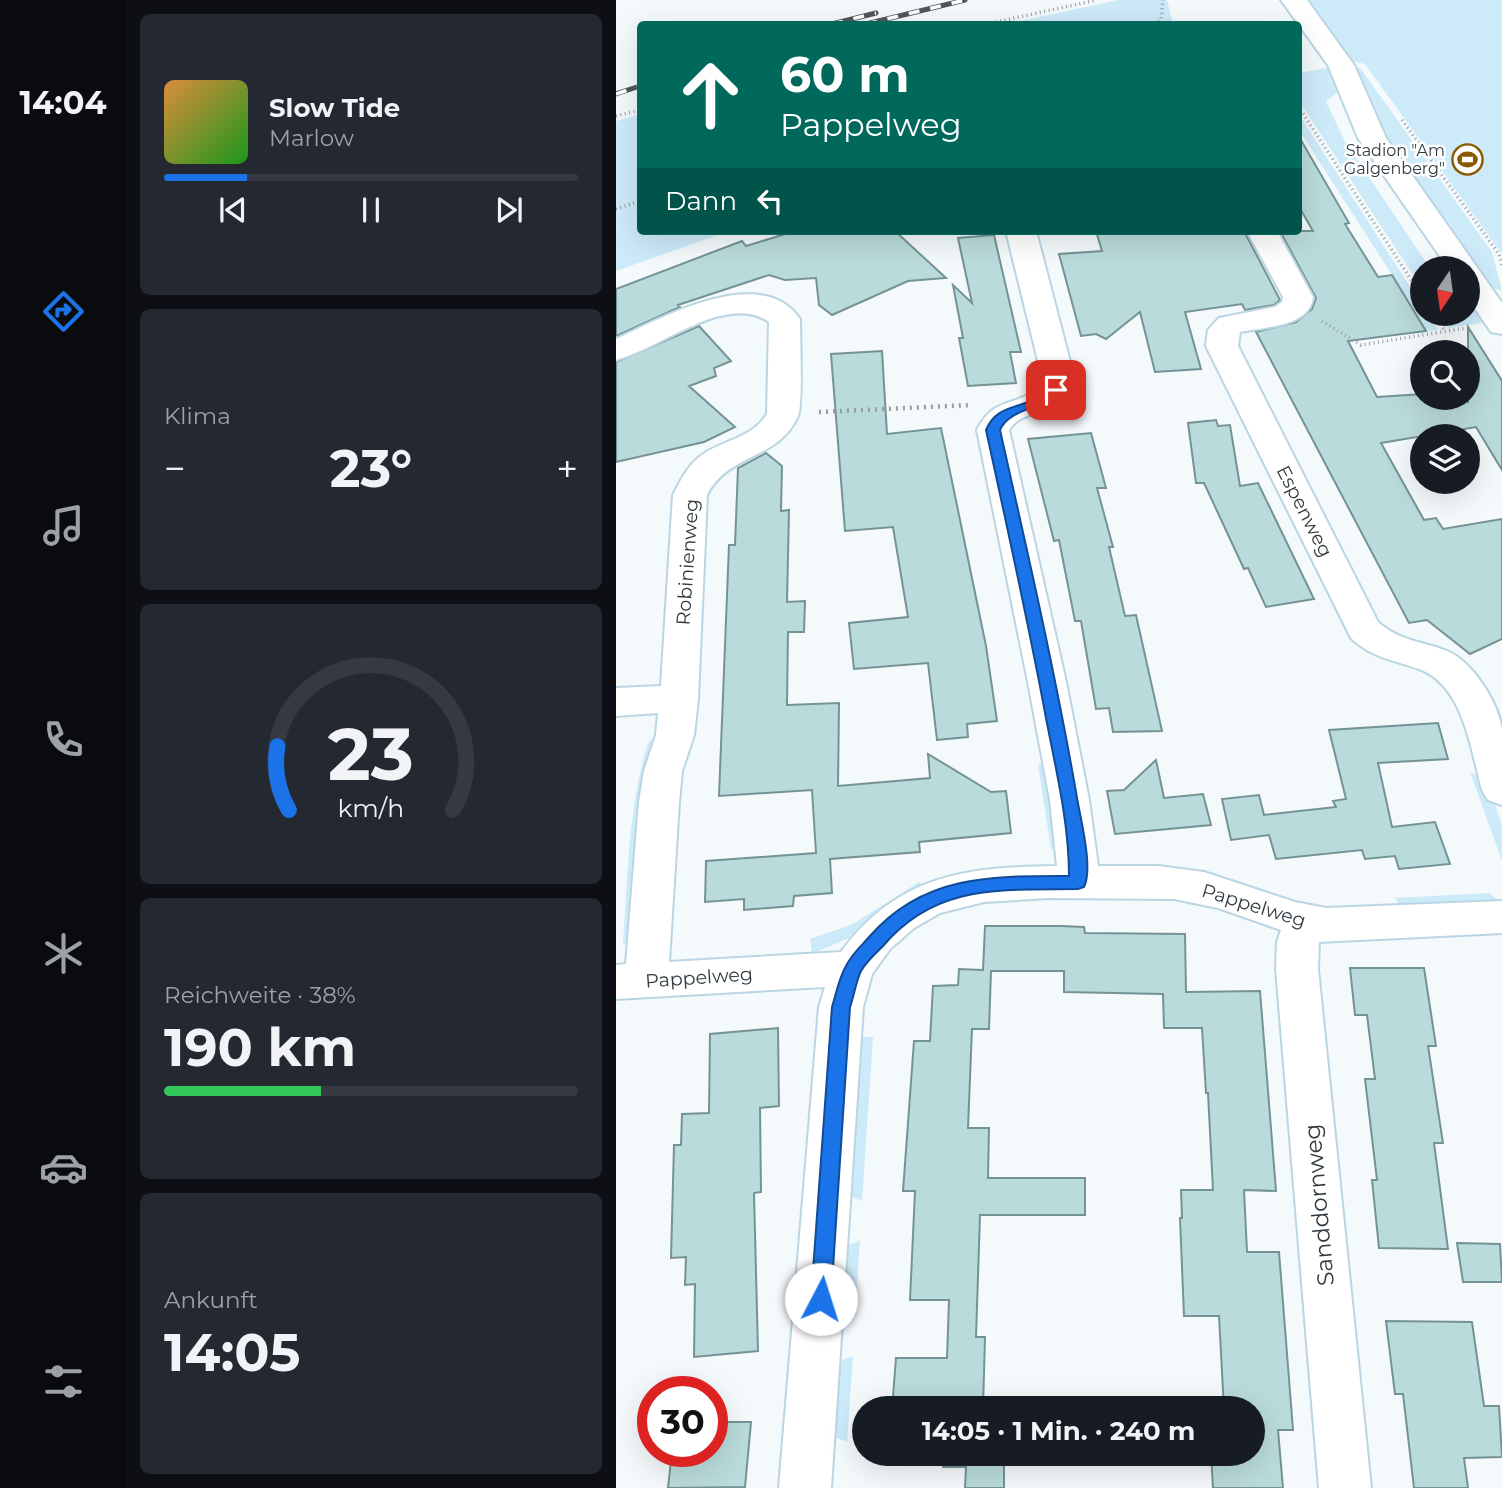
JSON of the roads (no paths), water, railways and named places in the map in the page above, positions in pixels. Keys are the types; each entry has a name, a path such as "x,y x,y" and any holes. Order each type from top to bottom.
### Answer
{"street":[{"path":"1294,0 1341,65 1372,138 1455,256"},
{"path":"1022,235 1057,373 1056,390 1042,401 1004,414 993,430 1033,607 1064,769 1077,851 1078,882"},
{"name":"Espenweg","path":"1264,235 1298,297 1297,306 1285,314 1230,326 1224,330 1222,346 1364,629 1376,642 1400,652 1437,661 1458,674 1469,690 1502,790"},
{"path":"1480,293 1501,324"},
{"name":"Robinienweg","path":"616,351 723,307 746,303 771,308 785,319 783,414 770,434 713,461 695,481 690,495 679,699 674,735 663,771 631,981"},
{"path":"616,702 679,699"},
{"name":"Pappelweg","path":"631,981 853,968 890,925 912,909 963,887 994,883 1155,882 1202,888 1304,922 1326,925 1502,917"},
{"name":"Sanddornweg","path":"1304,922 1298,942 1297,969 1345,1488"},
{"path":"805,1488 841,1007 853,968"}],"railway":[{"path":"878,21 965,0"},
{"path":"844,21 876,13"},
{"path":"616,94 637,87"}],"place":[{"name":"Stadion \"Am Galgenberg\"","path":"1468,159"}]}
